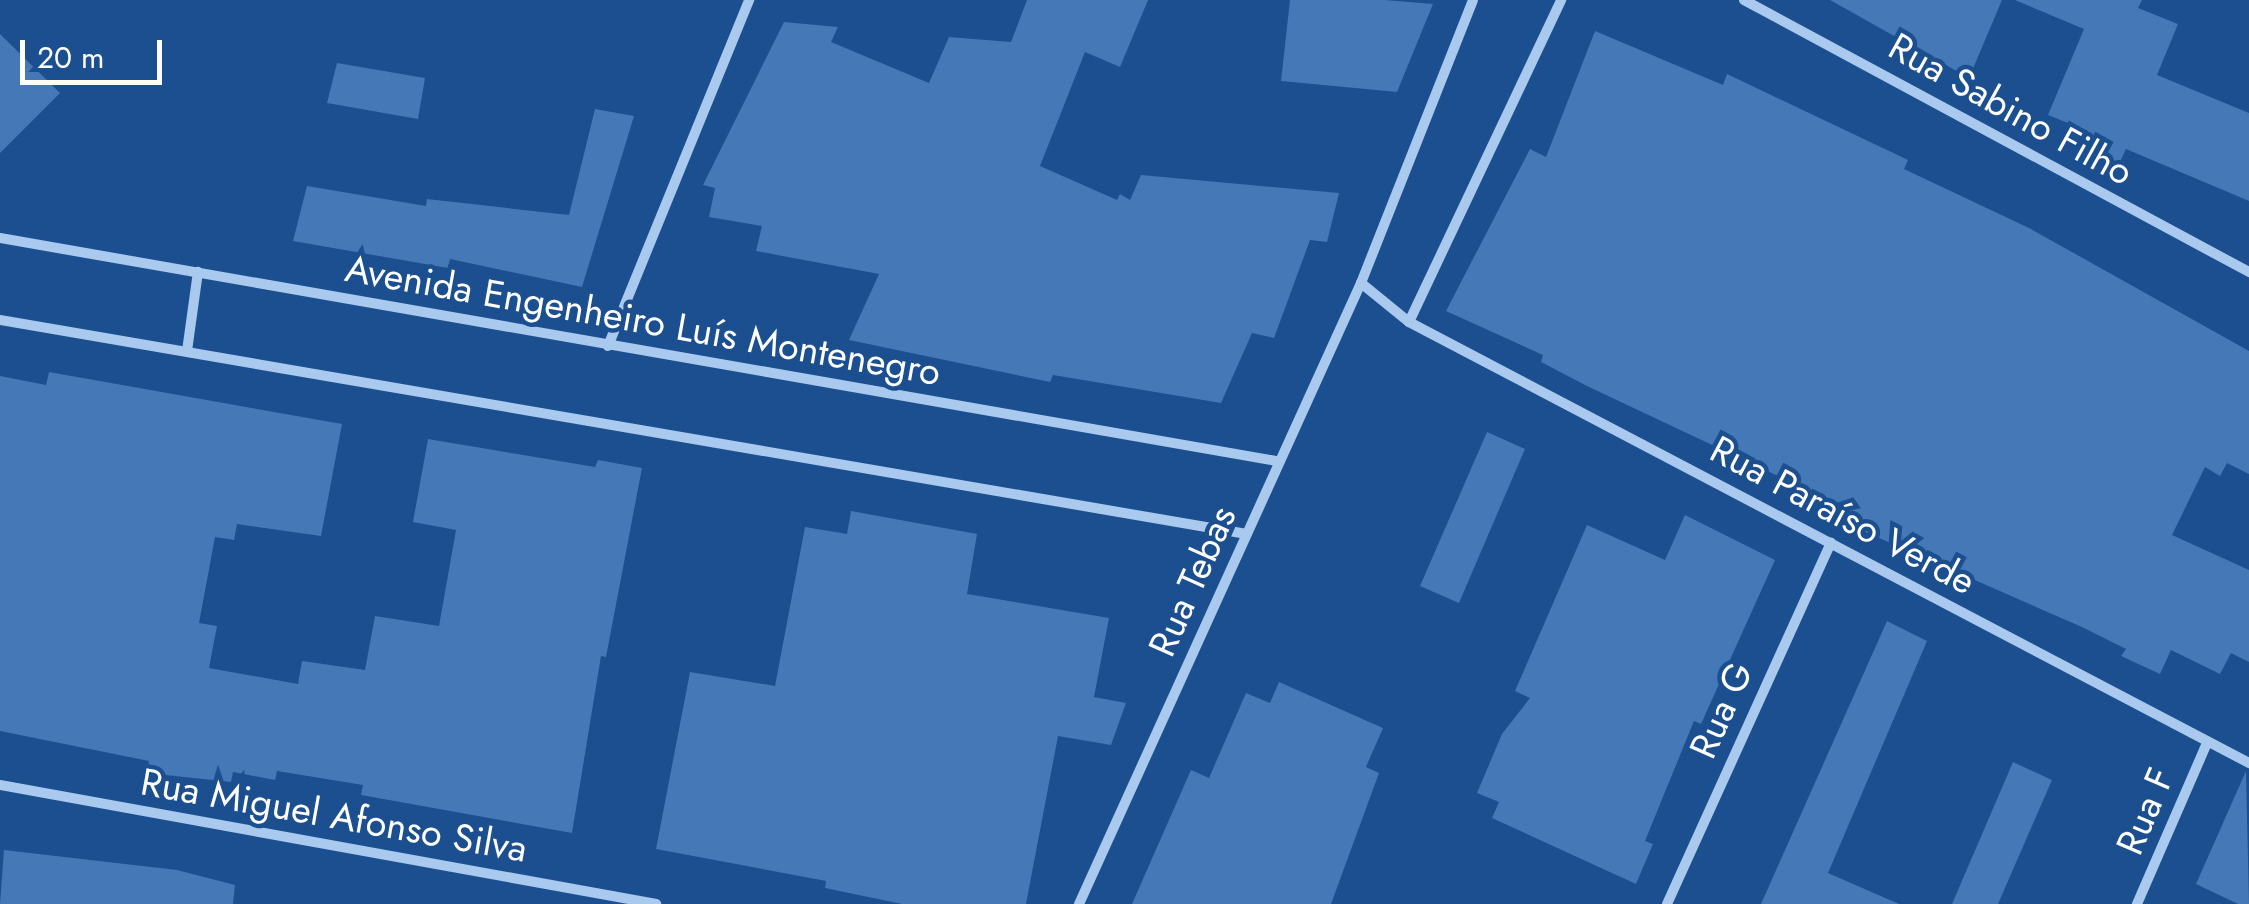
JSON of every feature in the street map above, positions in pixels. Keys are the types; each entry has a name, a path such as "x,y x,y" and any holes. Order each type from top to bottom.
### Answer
{"street":[{"path":"608,346 750,0"},
{"name":"Rua Tebas","path":"1079,904 1247,534 1276,461 1361,283 1473,0"},
{"path":"1361,283 1409,322 1561,0"},
{"name":"Rua Sabino Filho","path":"1744,0 2249,272"},
{"name":"Avenida Engenheiro Luís Montenegro","path":"0,238 1276,461"},
{"path":"187,351 198,272"},
{"path":"0,320 1247,534"},
{"name":"Rua Paraíso Verde","path":"1409,322 2249,763"},
{"name":"Rua G","path":"1666,904 1831,542"},
{"name":"Rua F","path":"2137,904 2208,743"},
{"name":"Rua Miguel Afonso Silva","path":"0,785 656,904"}],"building":[{"path":"1027,0 1148,0 1120,67 1085,52 1040,166 1117,200 1120,194 1130,200 1141,175 1339,193 1327,242 1310,240 1274,338 1252,333 1221,403 1053,375 1050,382 849,340 879,274 756,251 762,226 709,217 715,188 703,185 784,22 838,27 831,42 929,83 949,37 1011,42"},
{"path":"1290,0 1433,4 1397,92 1281,81"},
{"path":"1830,0 2002,0 1969,78"},
{"path":"2015,0 2142,0 2138,8 2178,24 2157,75 2249,113 2249,201 2126,149 2118,166 2081,145 2088,131 2048,115 2084,29"},
{"path":"1595,31 1723,85 1727,74 1908,160 1904,169 2029,228 2249,351 2249,474 2227,463 2220,476 2205,467 2172,535 2249,570 2249,662 2231,653 2220,674 2171,650 2160,674 2121,656 2126,649 2084,628 1813,509 1820,496 1587,386 1541,362 1543,355 1446,311 1530,149 1546,157"},
{"path":"0,34 60,93 0,153"},
{"path":"337,63 425,78 418,119 327,103"},
{"path":"595,109 634,116 582,287 450,259 448,268 293,241 307,186 426,206 427,199 569,215"},
{"path":"49,372 342,424 321,536 237,524 234,540 215,537 199,623 217,626 209,668 298,684 302,661 365,670 375,616 439,626 456,530 413,522 428,439 595,467 598,460 642,468 606,657 601,656 572,833 361,795 363,785 277,771 275,780 233,772 231,782 147,773 149,761 0,731 0,376 46,385"},
{"path":"1487,432 1525,449 1459,603 1420,586"},
{"path":"851,511 977,534 967,594 1109,618 1094,697 1126,703 1111,745 1058,736 1026,904 902,904 825,888 826,881 656,849 690,672 775,686 805,527 847,534"},
{"path":"1685,515 1775,560 1701,724 1694,721 1645,841 1653,844 1636,884 1492,818 1499,802 1477,793 1502,734 1530,698 1515,691 1587,525 1665,560"},
{"path":"1887,621 1927,641 1828,873 1899,904 1761,904"},
{"path":"1279,682 1383,728 1366,767 1379,773 1331,904 1132,904 1191,770 1209,778 1246,693 1270,703"},
{"path":"2013,762 2052,780 1998,904 1952,904"},
{"path":"2246,771 2249,904 2238,904 2196,884"},
{"path":"4,850 177,870 235,885 233,904 0,904"}]}
